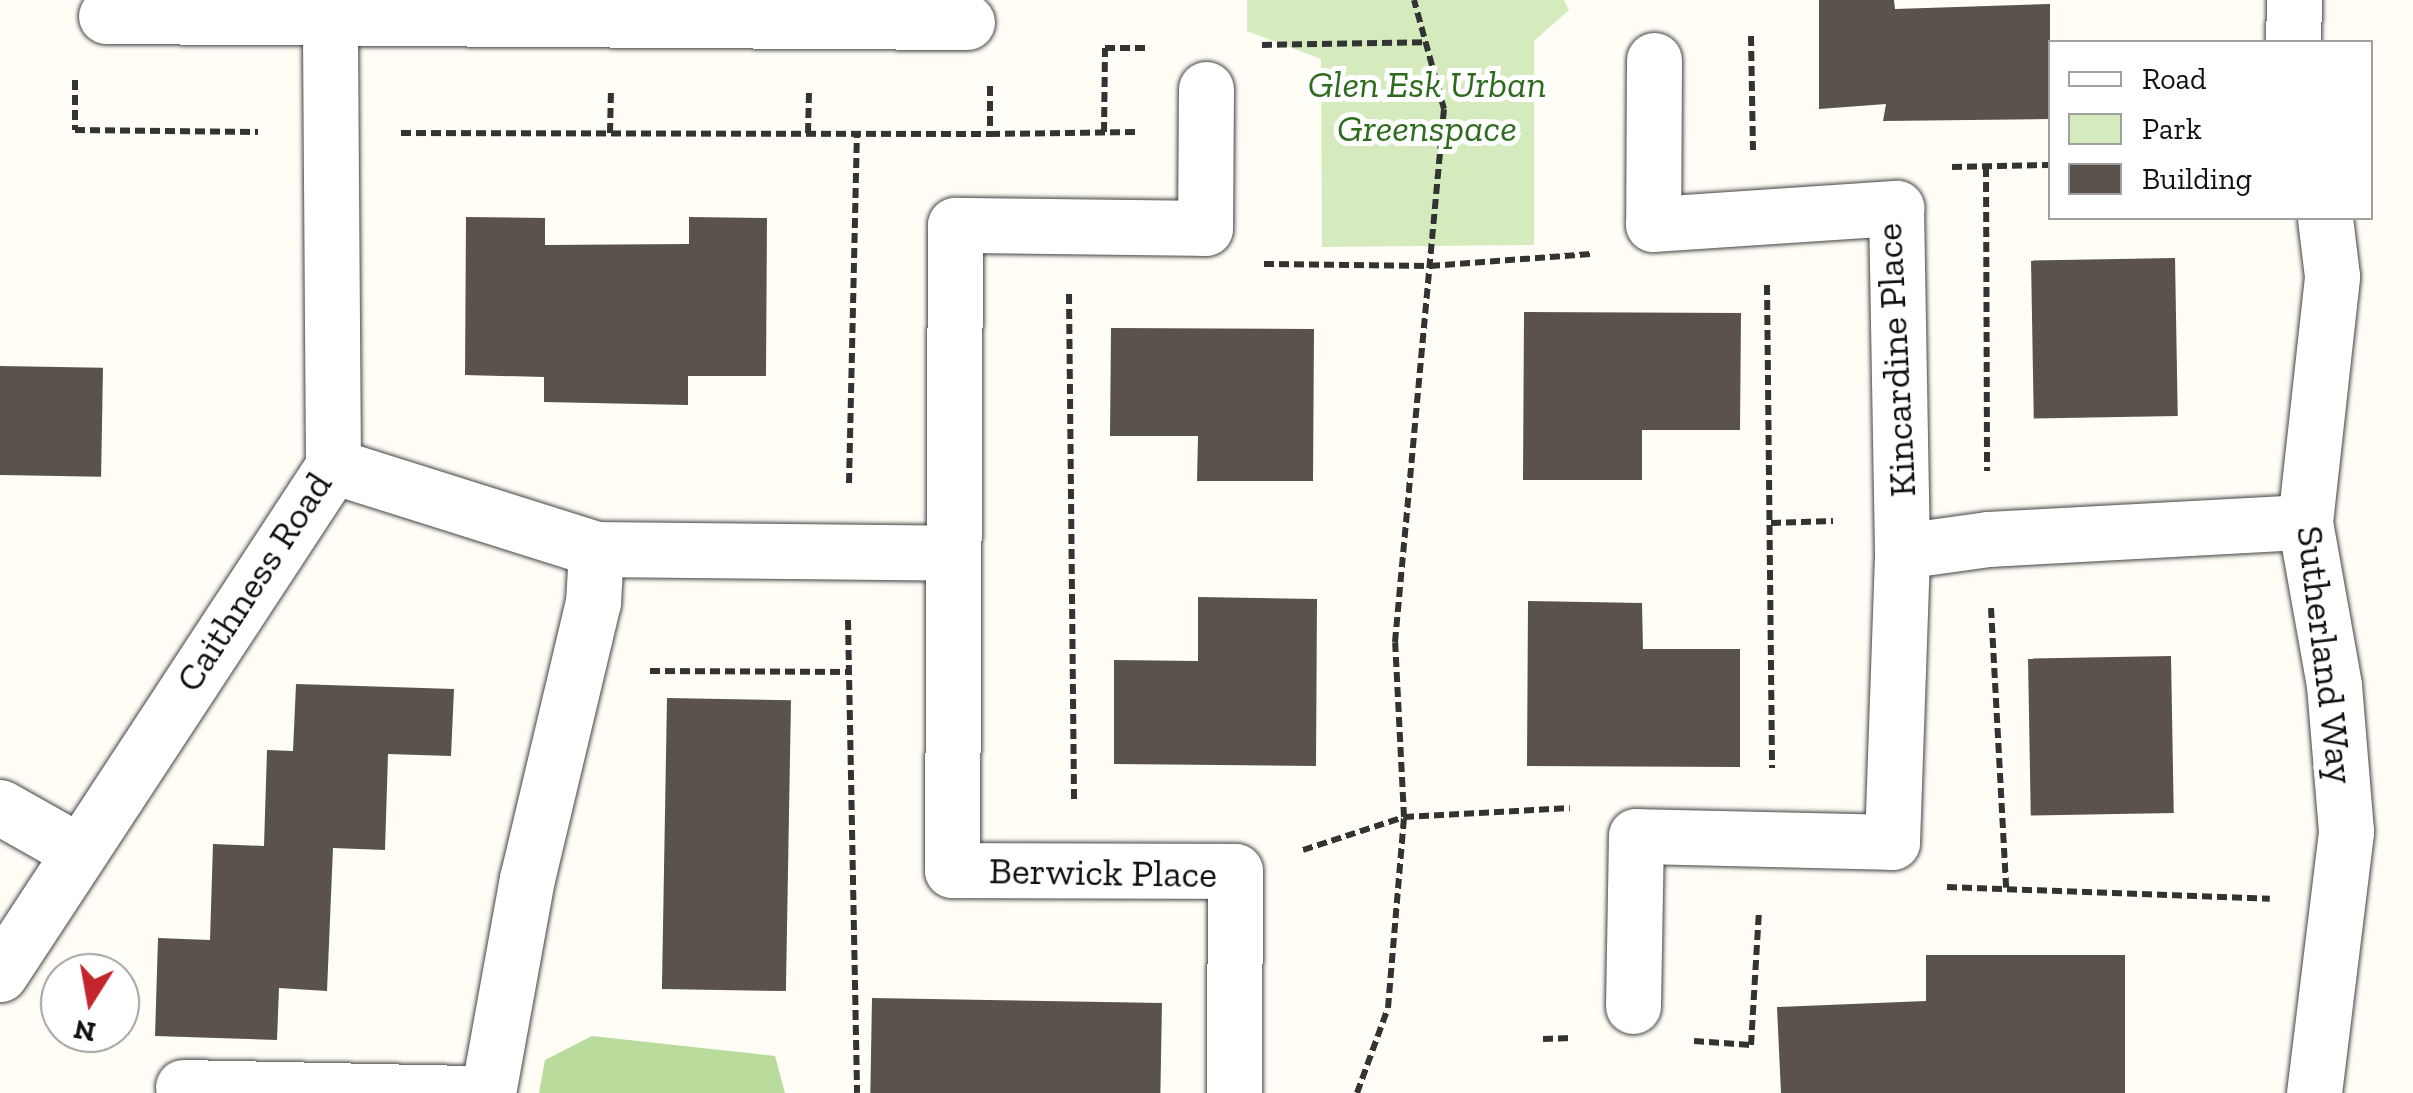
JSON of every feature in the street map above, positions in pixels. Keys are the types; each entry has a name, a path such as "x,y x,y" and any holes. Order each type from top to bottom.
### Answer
{"street":[{"path":"2293,40 2294,0"},
{"path":"106,16 330,19 785,10 967,22"},
{"name":"Caithness Road","path":"0,974 333,466 330,19"},
{"path":"1653,224 1654,60"},
{"path":"1205,228 1206,110"},
{"name":"Kincardine Place","path":"1636,836 1772,844 1892,842 1902,551 1896,208 1741,215 1653,224"},
{"name":"Sutherland Way","path":"2314,1093 2346,831 2334,685 2306,522 2332,276 2325,220"},
{"name":"Berwick Place","path":"1205,228 955,225 952,870 1234,872 1234,1093"},
{"path":"333,466 596,548 952,553"},
{"name":"Kincardine Place","path":"1902,551 1988,539 2306,522"},
{"path":"488,1093 527,879 579,671 596,548"},
{"path":"0,807 78,851"},
{"path":"1633,1006 1636,836"},
{"path":"183,1087 469,1093"}],"path":[{"path":"1357,1093 1388,1008 1404,818 1395,642 1444,109 1414,0"},
{"path":"967,22 992,20 990,134"},
{"path":"1751,36 1741,215 1732,254 1766,253 1772,844"},
{"path":"75,61 75,130 990,134 1206,110"},
{"path":"1205,228 1205,264 1430,266 1651,250 1653,224"},
{"path":"1068,228 1074,871"},
{"path":"579,671 849,672"},
{"path":"1234,872 1404,818 1570,808 1636,836"},
{"path":"1928,887 2336,902"},
{"path":"1633,1006 1634,1036 1751,1045 1760,902"}],"green space":[{"name":"Glen Esk Urban Greenspace","path":"1247,0 1564,0 1569,10 1534,41 1534,245 1322,247 1321,59 1247,31"},
{"path":"592,1036 775,1056 785,1093 539,1093 545,1060"}],"building":[{"path":"1819,0 1894,0 1895,9 2050,4 2048,119 1883,121 1886,104 1819,109"},
{"path":"466,217 545,218 545,245 689,244 689,217 767,218 766,376 688,376 688,405 544,402 544,377 465,375"},
{"path":"2175,258 2178,416 2034,418 2031,261"},
{"path":"1524,312 1741,313 1740,430 1642,430 1642,480 1523,480"},
{"path":"1111,328 1314,329 1313,481 1197,481 1198,436 1110,436"},
{"path":"0,366 103,368 101,477 0,475"},
{"path":"1198,597 1317,599 1316,766 1114,764 1114,660 1198,661"},
{"path":"1528,601 1642,603 1643,649 1740,649 1740,767 1527,766"},
{"path":"2171,656 2174,813 2031,815 2028,658"},
{"path":"296,684 454,689 451,756 388,754 385,850 333,848 327,991 279,988 277,1040 155,1036 158,938 210,940 213,844 264,846 267,750 293,751"},
{"path":"667,698 791,700 786,991 662,989"},
{"path":"1926,955 2125,955 2125,1093 1781,1093 1777,1007 1926,1001"},
{"path":"872,998 1162,1003 1160,1093 870,1093"}]}
